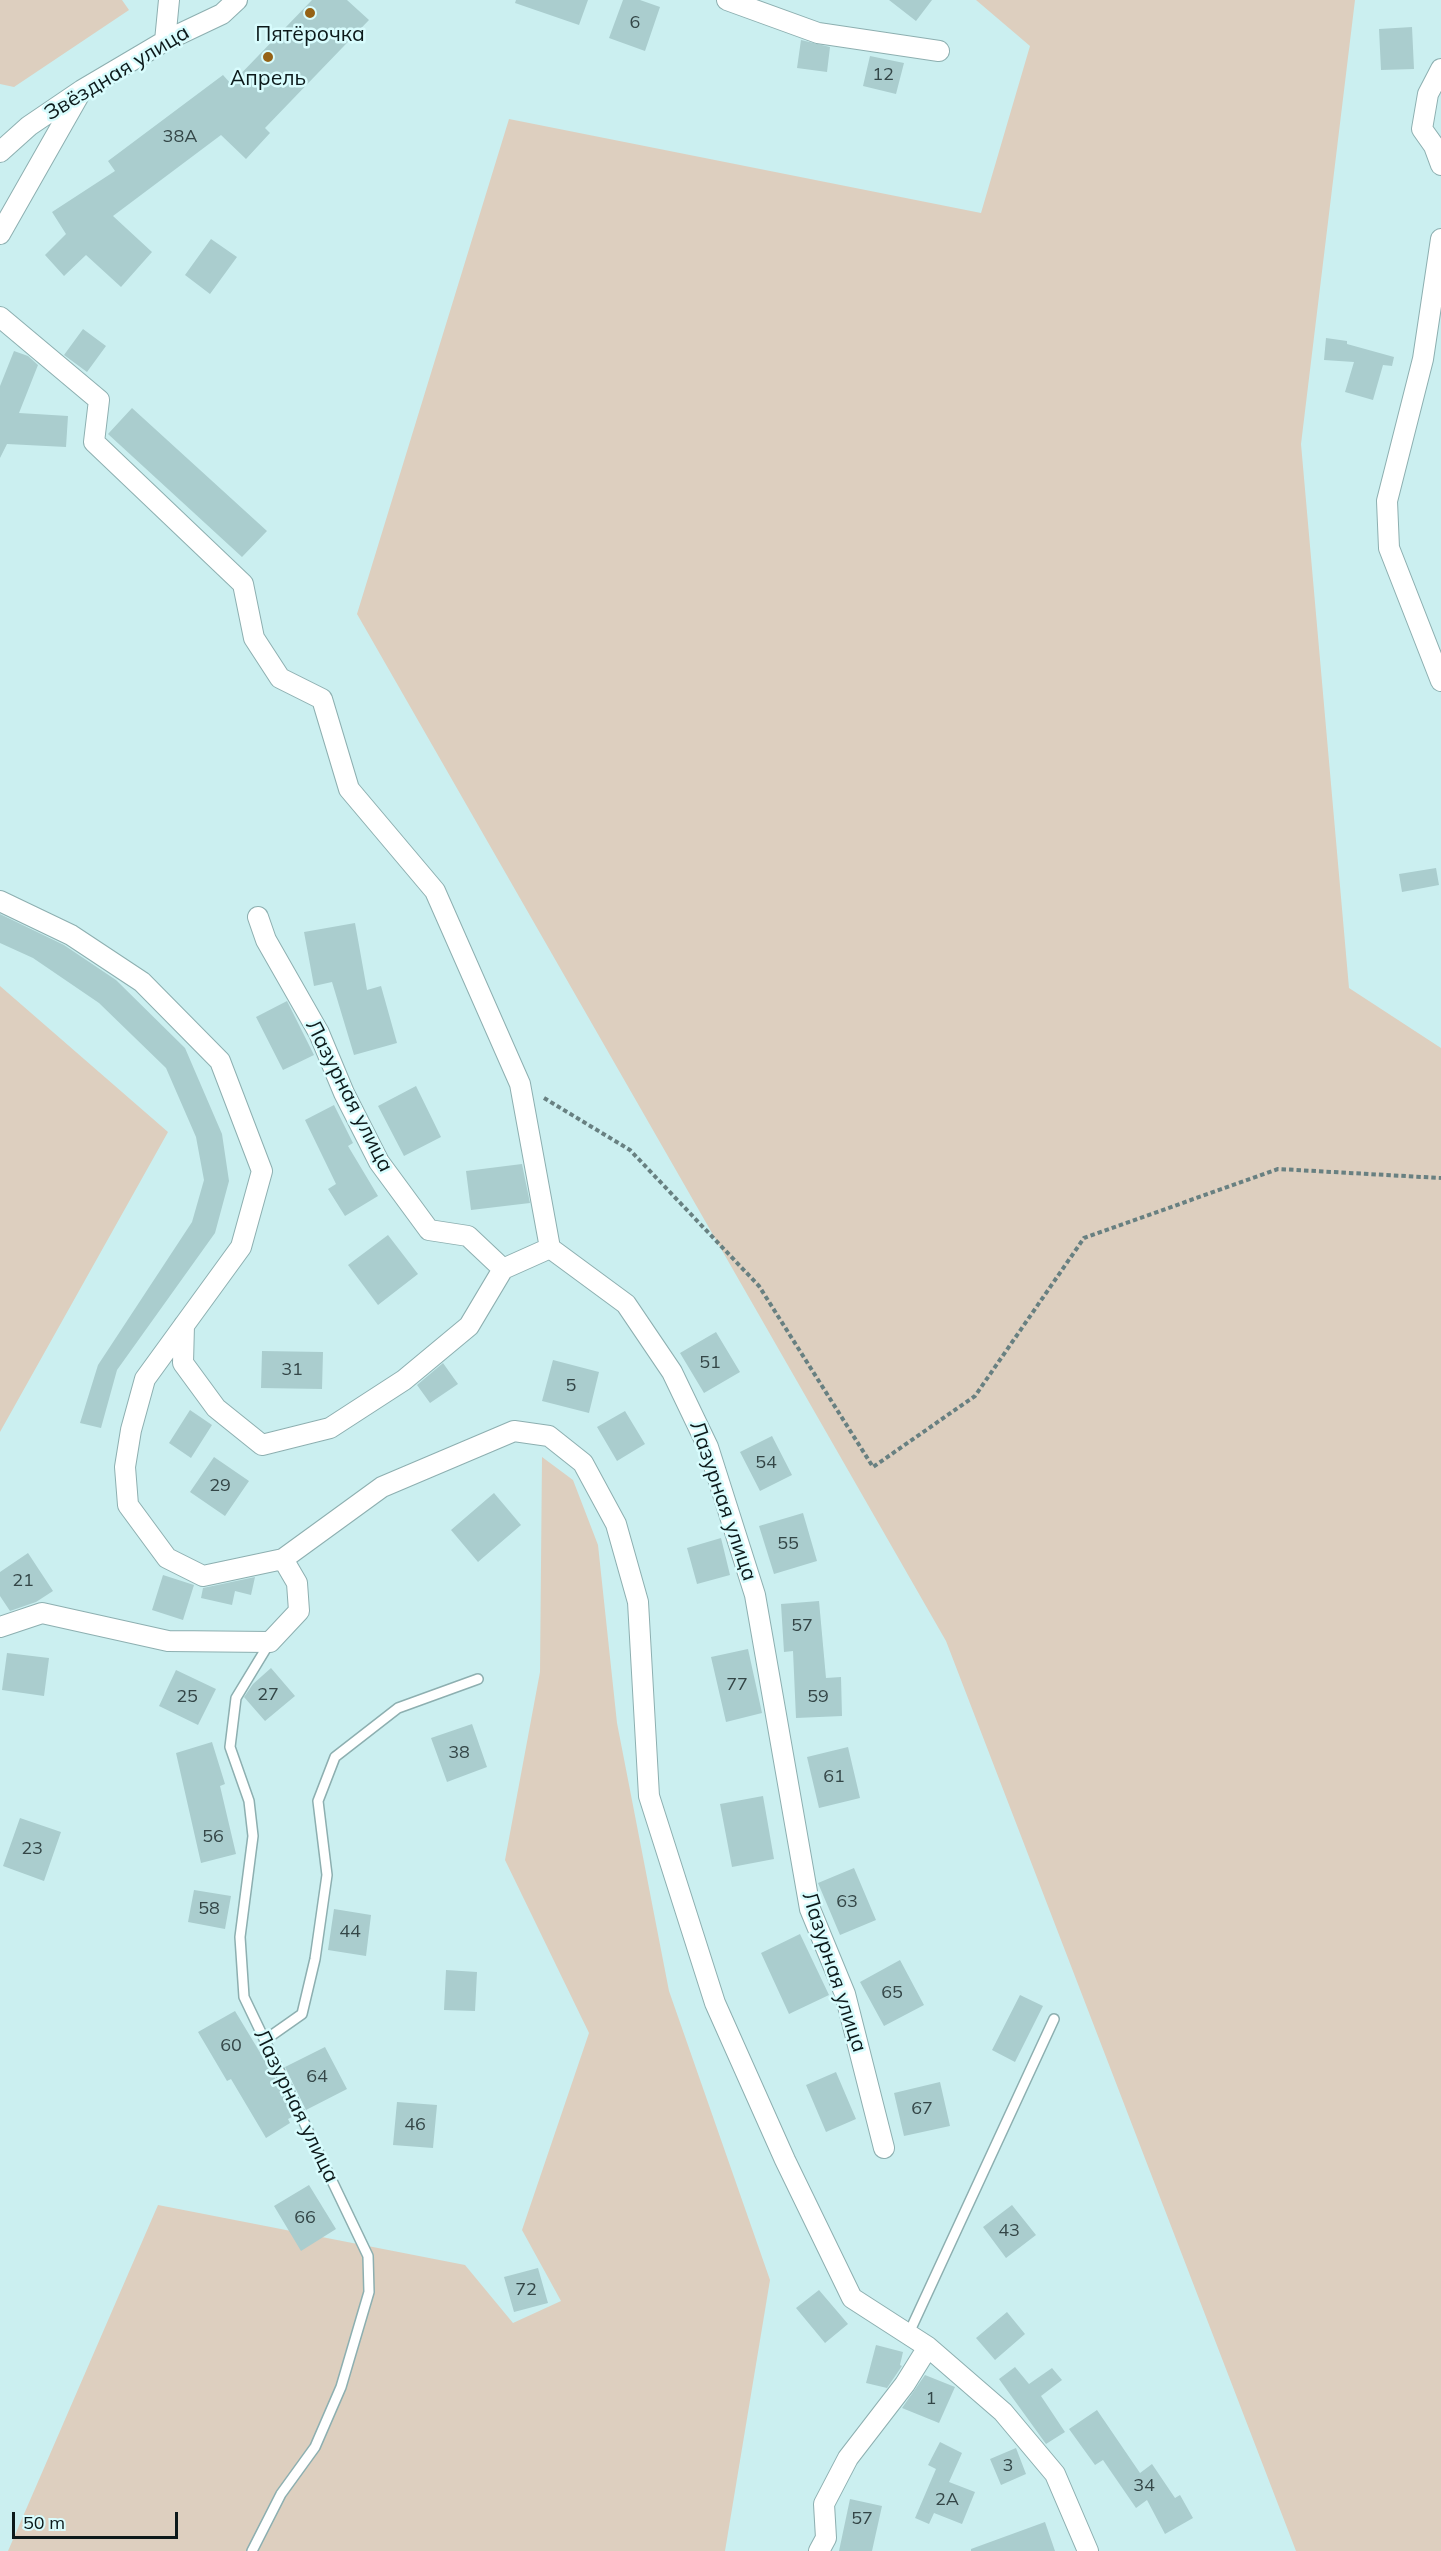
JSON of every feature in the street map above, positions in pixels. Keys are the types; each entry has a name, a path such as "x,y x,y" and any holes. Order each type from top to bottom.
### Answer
{"street":[{"path":"165,41 169,0"},
{"name":"Звёздная улица","path":"0,152 29,126 82,90 165,41 222,14 237,0"},
{"path":"727,0 818,33 939,51"},
{"path":"1441,69 1428,94 1422,129 1434,146 1441,165"},
{"path":"0,234 82,90"},
{"path":"1441,239 1423,359 1387,501 1389,548 1441,681"},
{"path":"0,317 99,400 94,442 243,584 254,638 280,678 322,699 349,789 435,891 520,1084 550,1248 503,1269 469,1326 404,1380 330,1428 262,1445 216,1408 183,1363 184,1325"},
{"path":"0,901 71,935 142,982 220,1061 262,1171 241,1247 145,1379 131,1430 125,1467 128,1505 167,1558 202,1576 284,1559 382,1487 514,1431 549,1436 583,1463 616,1524 638,1602 649,1796 715,2003 785,2160 852,2298 927,2347 1003,2412 1055,2474 1088,2551"},
{"name":"Лазурная улица","path":"258,917 266,940 319,1033 344,1093 379,1162 429,1230 468,1236 503,1269"},
{"name":"Лазурная улица","path":"550,1248 626,1304 672,1371 708,1447 755,1594 810,1909 845,1994 884,2148"},
{"name":"Лазурная улица","path":"270,1642 299,1611 297,1583 284,1559"},
{"path":"0,1627 42,1613 168,1641 270,1642"},
{"path":"819,2551 826,2538 824,2504 848,2458 905,2384 927,2347"}],"lane":[{"name":"Лазурная улица","path":"252,2551 281,2494 315,2448 341,2387 369,2292 368,2256 244,1997 240,1937 253,1836 249,1801 230,1747 236,1698 270,1642"},
{"path":"265,2040 302,2014 315,1959 327,1875 318,1801 335,1757 398,1708 478,1679"},
{"path":"909,2335 1054,2019"}],"path":[{"path":"520,1084 630,1150 759,1286 873,1467 975,1396 1084,1238 1278,1169 1441,1178"}],"shaded area":[{"path":"0,0 122,0 129,10 14,87 0,84"},
{"path":"976,0 1355,0 1301,444 1349,988 1441,1048 1441,2551 1296,2551 946,1641 357,614 509,119 981,213 1030,46"},
{"path":"0,986 168,1132 0,1432"},
{"path":"542,1457 573,1480 598,1545 617,1723 669,1991 770,2280 725,2551 8,2551 158,2205 465,2265 513,2323 561,2301 522,2230 589,2033 505,1860 540,1672"}],"building":[{"path":"312,0 347,0 369,20 265,128 270,133 246,159 221,135 113,216 152,252 121,287 86,255 64,276 45,255 66,234 52,212 115,171 108,161 223,75 231,84"},
{"path":"516,0 588,0 579,25 515,3"},
{"path":"623,0 640,0 660,7 645,51 609,38"},
{"path":"889,0 932,0 916,21"},
{"path":"1412,27 1414,69 1381,70 1379,29"},
{"path":"801,40 830,47 827,72 797,68"},
{"path":"870,56 904,63 896,94 863,86"},
{"path":"211,239 237,257 210,294 185,275"},
{"path":"83,329 106,346 87,372 64,355"},
{"path":"1326,338 1347,341 1347,344 1394,357 1392,366 1383,365 1373,400 1345,392 1354,362 1324,360"},
{"path":"14,351 28,356 38,365 19,413 68,416 66,447 7,444 0,458 0,386"},
{"path":"132,408 267,531 242,557 108,434"},
{"path":"1436,868 1439,885 1402,892 1399,874"},
{"path":"0,914 64,945 116,980 185,1048 222,1134 229,1181 215,1233 117,1370 101,1428 80,1423 98,1365 192,1222 204,1180 196,1137 166,1068 99,1003 33,958 0,943"},
{"path":"355,923 367,990 381,986 397,1043 354,1055 332,982 314,986 304,932"},
{"path":"287,1001 314,1055 283,1070 256,1017"},
{"path":"416,1086 441,1137 404,1156 378,1106"},
{"path":"334,1105 353,1143 348,1146 378,1196 345,1216 328,1189 336,1184 305,1120"},
{"path":"522,1164 530,1203 471,1210 466,1171"},
{"path":"388,1235 418,1274 378,1305 348,1265"},
{"path":"716,1332 740,1372 704,1393 680,1353"},
{"path":"262,1351 323,1352 322,1389 261,1388"},
{"path":"553,1360 599,1372 589,1413 542,1401"},
{"path":"443,1363 458,1384 430,1403 417,1385"},
{"path":"190,1410 212,1425 191,1458 169,1443"},
{"path":"625,1411 645,1444 617,1461 597,1427"},
{"path":"772,1436 792,1475 760,1491 740,1452"},
{"path":"214,1457 249,1481 225,1516 190,1492"},
{"path":"494,1493 521,1525 478,1562 451,1530"},
{"path":"803,1513 817,1561 774,1574 759,1526"},
{"path":"721,1538 730,1575 697,1584 687,1548"},
{"path":"28,1553 53,1591 36,1602 10,1611 0,1596 0,1572"},
{"path":"163,1575 194,1585 183,1620 152,1610"},
{"path":"255,1577 251,1595 235,1591 232,1605 201,1598 203,1588"},
{"path":"819,1601 826,1678 841,1677 842,1716 796,1718 793,1651 784,1652 781,1604"},
{"path":"748,1649 762,1713 726,1722 711,1657"},
{"path":"7,1653 49,1658 44,1696 2,1690"},
{"path":"271,1668 295,1696 265,1721 244,1697 253,1684"},
{"path":"176,1670 216,1689 198,1725 159,1706"},
{"path":"472,1724 487,1767 447,1782 431,1738"},
{"path":"212,1742 225,1784 220,1786 236,1854 201,1863 176,1753"},
{"path":"848,1747 860,1798 819,1808 807,1757"},
{"path":"763,1796 774,1859 732,1867 720,1804"},
{"path":"20,1818 61,1832 44,1881 3,1866"},
{"path":"854,1868 876,1920 840,1935 818,1883"},
{"path":"194,1890 231,1896 225,1929 188,1922"},
{"path":"334,1909 371,1915 366,1956 328,1950"},
{"path":"800,1934 829,1995 789,2014 761,1953"},
{"path":"900,1960 924,2005 884,2026 860,1982"},
{"path":"446,1970 477,1972 475,2011 444,2010"},
{"path":"1020,1995 1043,2006 1015,2062 992,2050"},
{"path":"235,2011 273,2074 294,2116 288,2119 290,2123 266,2138 231,2079 227,2081 198,2032"},
{"path":"325,2047 347,2089 306,2110 285,2067"},
{"path":"836,2072 856,2119 826,2132 806,2085"},
{"path":"940,2082 950,2126 904,2136 894,2093"},
{"path":"397,2102 437,2105 433,2148 393,2145"},
{"path":"309,2185 336,2229 301,2251 274,2206"},
{"path":"1012,2205 1036,2235 1006,2258 983,2227"},
{"path":"538,2268 548,2303 514,2312 504,2277"},
{"path":"819,2290 848,2324 825,2343 796,2308"},
{"path":"1007,2312 1025,2334 995,2360 976,2338"},
{"path":"876,2345 903,2352 900,2365 902,2366 887,2388 866,2383"},
{"path":"1015,2367 1029,2384 1052,2368 1062,2380 1041,2396 1065,2432 1046,2444 999,2379"},
{"path":"925,2375 955,2387 939,2423 902,2408"},
{"path":"1097,2410 1140,2473 1152,2464 1175,2498 1180,2495 1193,2518 1165,2534 1147,2500 1136,2508 1103,2460 1095,2465 1069,2429"},
{"path":"940,2442 962,2453 949,2482 975,2492 962,2524 934,2513 929,2524 915,2518 936,2469 928,2465"},
{"path":"1016,2448 1026,2474 1001,2485 990,2459"},
{"path":"850,2499 882,2506 872,2551 839,2551"},
{"path":"1045,2522 1055,2551 971,2551 971,2549"}],"place":[{"name":"Пятёрочка","path":"310,13"},
{"name":"Апрель","path":"268,57"}]}
